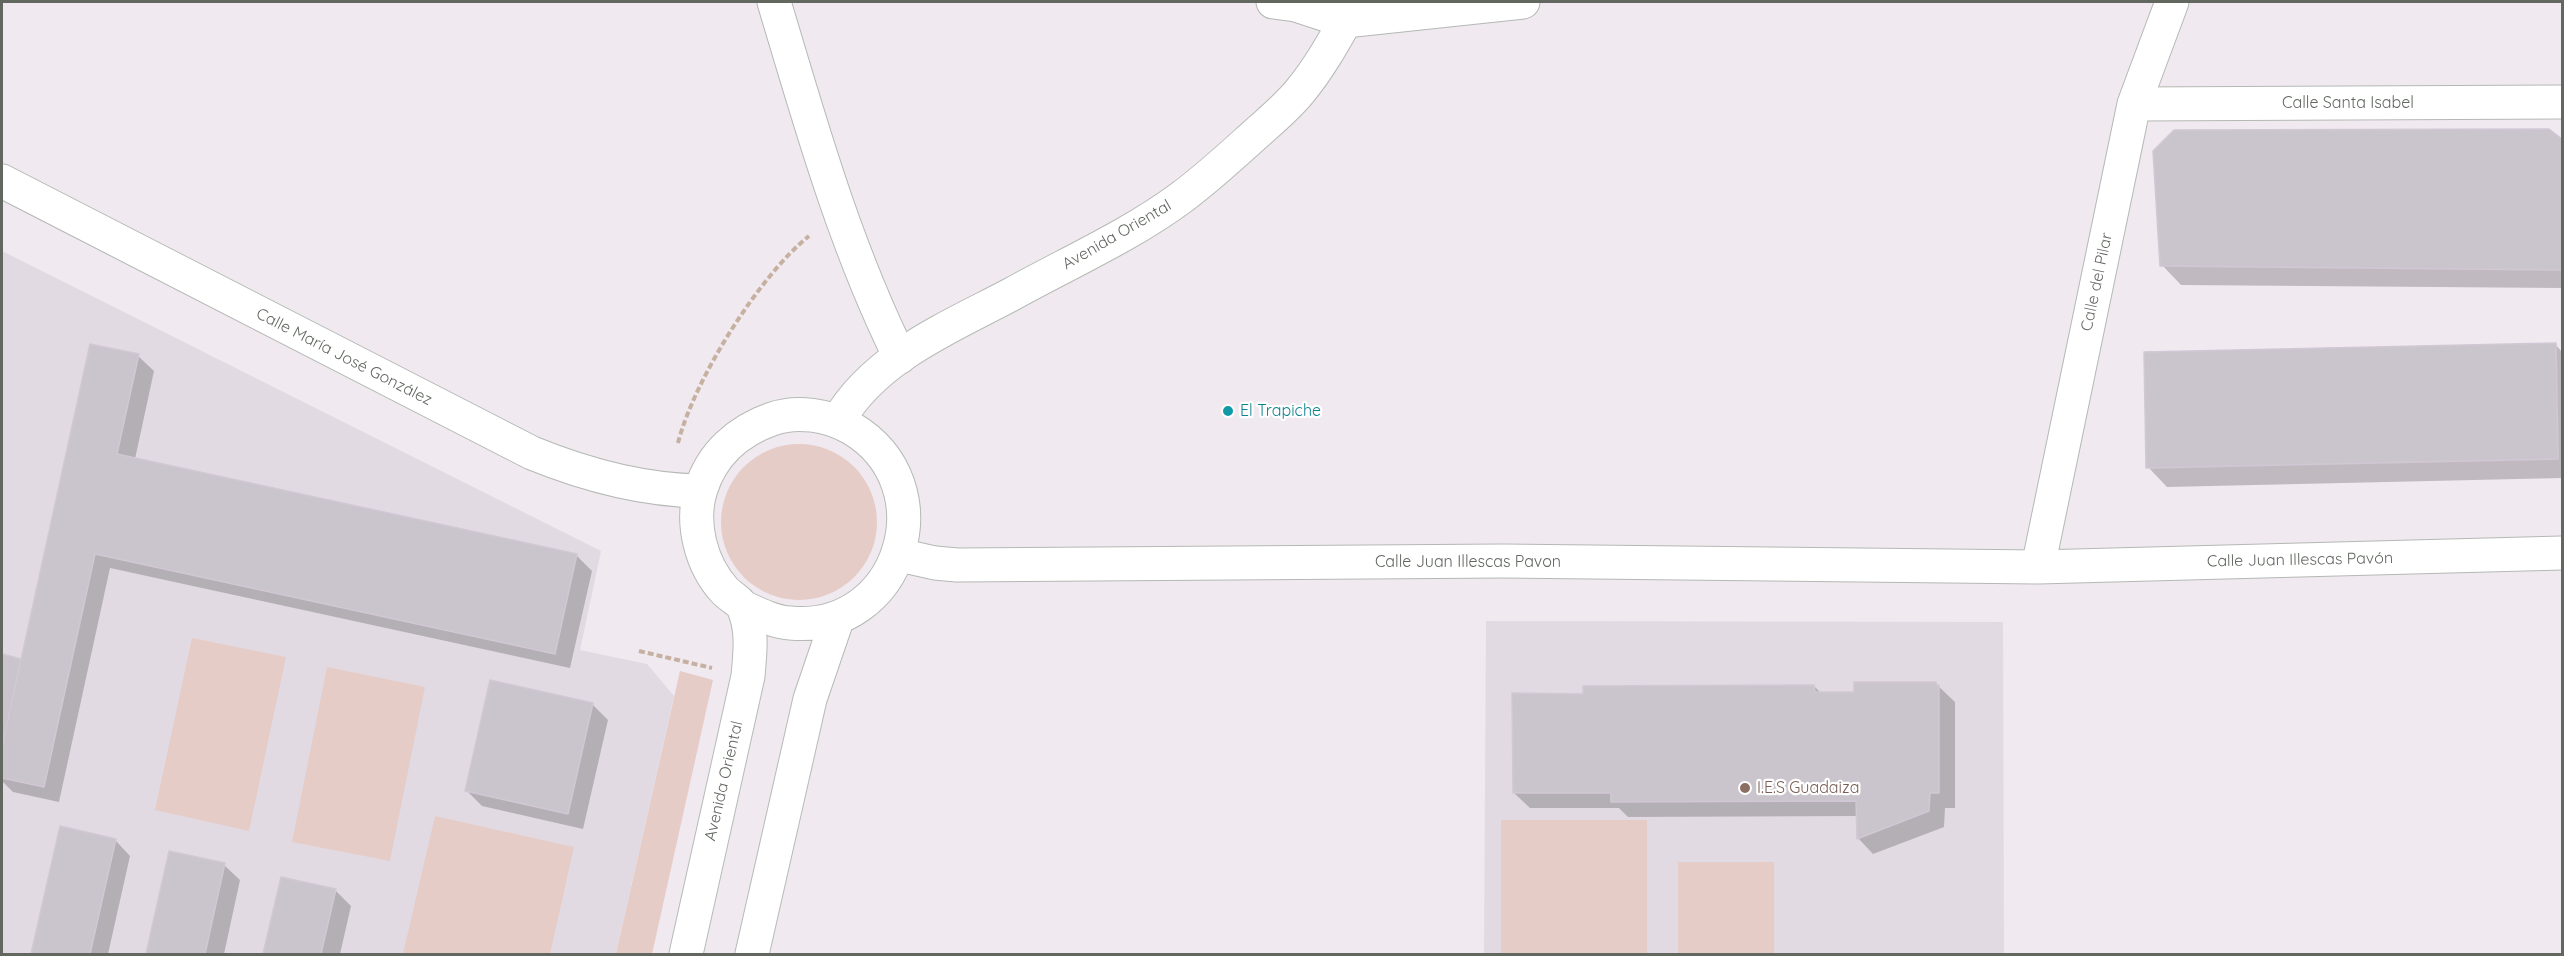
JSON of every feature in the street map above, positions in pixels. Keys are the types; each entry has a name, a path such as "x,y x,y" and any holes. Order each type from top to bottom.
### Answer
{"street":[{"path":"774,2 827,176 879,314 900,357"},
{"path":"1272,2 1351,11 1523,2"},
{"name":"Calle del Pilar","path":"2038,567 2133,104 2172,2"},
{"name":"Avenida Oriental","path":"838,421 849,402 862,387 900,357 1141,223 1181,198 1280,113 1322,62 1351,11"},
{"name":"Calle Santa Isabel","path":"2133,104 2562,102"},
{"name":"Calle María José González","path":"2,181 532,453 565,467 598,476 667,490 700,490"},
{"path":"810,415 838,421 866,437 888,460 901,490 905,523 899,555 885,581 864,602 838,617 814,623 790,623 766,617 743,607 724,590 709,568 699,543 696,517 700,490 712,464 730,442 754,426 781,416 810,415"},
{"name":"Calle Juan Illescas Pavón","path":"2038,567 2562,554"},
{"name":"Calle Juan Illescas Pavon","path":"899,555 957,565 1503,561 2038,567"},
{"name":"Avenida Oriental","path":"686,954 748,676 751,631 743,607"},
{"path":"752,954 810,699 838,617"}],"path":[{"path":"667,490 682,427 705,376 740,316 795,247 840,211"},
{"path":"639,651 748,676"}],"shaded area":[{"path":"2,251 601,551 580,650 647,664 674,696 616,954 2,954"},
{"path":"799,444 814,445 829,450 843,457 854,467 864,478 871,492 876,507 876,537 871,552 864,566 854,577 843,587 829,594 814,599 799,600 784,599 769,594 755,587 744,577 734,566 727,552 722,537 721,522 722,507 727,492 734,478 744,467 755,457 769,450 784,445"},
{"name":"I.E.S Guadaiza","path":"1486,621 2003,622 2004,954 1484,954"},
{"path":"192,638 286,657 249,831 155,810"},
{"path":"327,667 425,687 390,861 292,842"},
{"path":"680,671 713,680 652,954 616,954"},
{"path":"435,816 574,847 550,954 403,954"},
{"path":"1501,820 1647,820 1647,954 1501,954"},
{"path":"1678,862 1774,862 1774,954 1678,954"}],"building":[{"path":"2549,129 2562,139 2562,270 2160,266 2153,151 2174,130"},
{"path":"2556,343 2558,459 2146,468 2144,352"},
{"path":"90,344 139,354 117,454 577,554 555,654 95,554 44,787 2,778 2,747"},
{"path":"2,654 21,659 2,747"},
{"path":"490,680 593,703 568,814 465,791"},
{"path":"1854,682 1936,682 1936,685 1939,685 1939,793 1930,793 1929,811 1857,839 1856,801 1611,802 1611,793 1513,793 1512,693 1583,694 1583,686 1814,685 1815,692 1854,692"},
{"path":"60,826 116,839 90,954 31,954"},
{"path":"169,851 225,863 205,954 146,954"},
{"path":"281,877 336,889 321,954 263,954"}],"place":[{"name":"El Trapiche","path":"1228,411"},
{"name":"I.E.S Guadaiza","path":"1745,788"}]}
